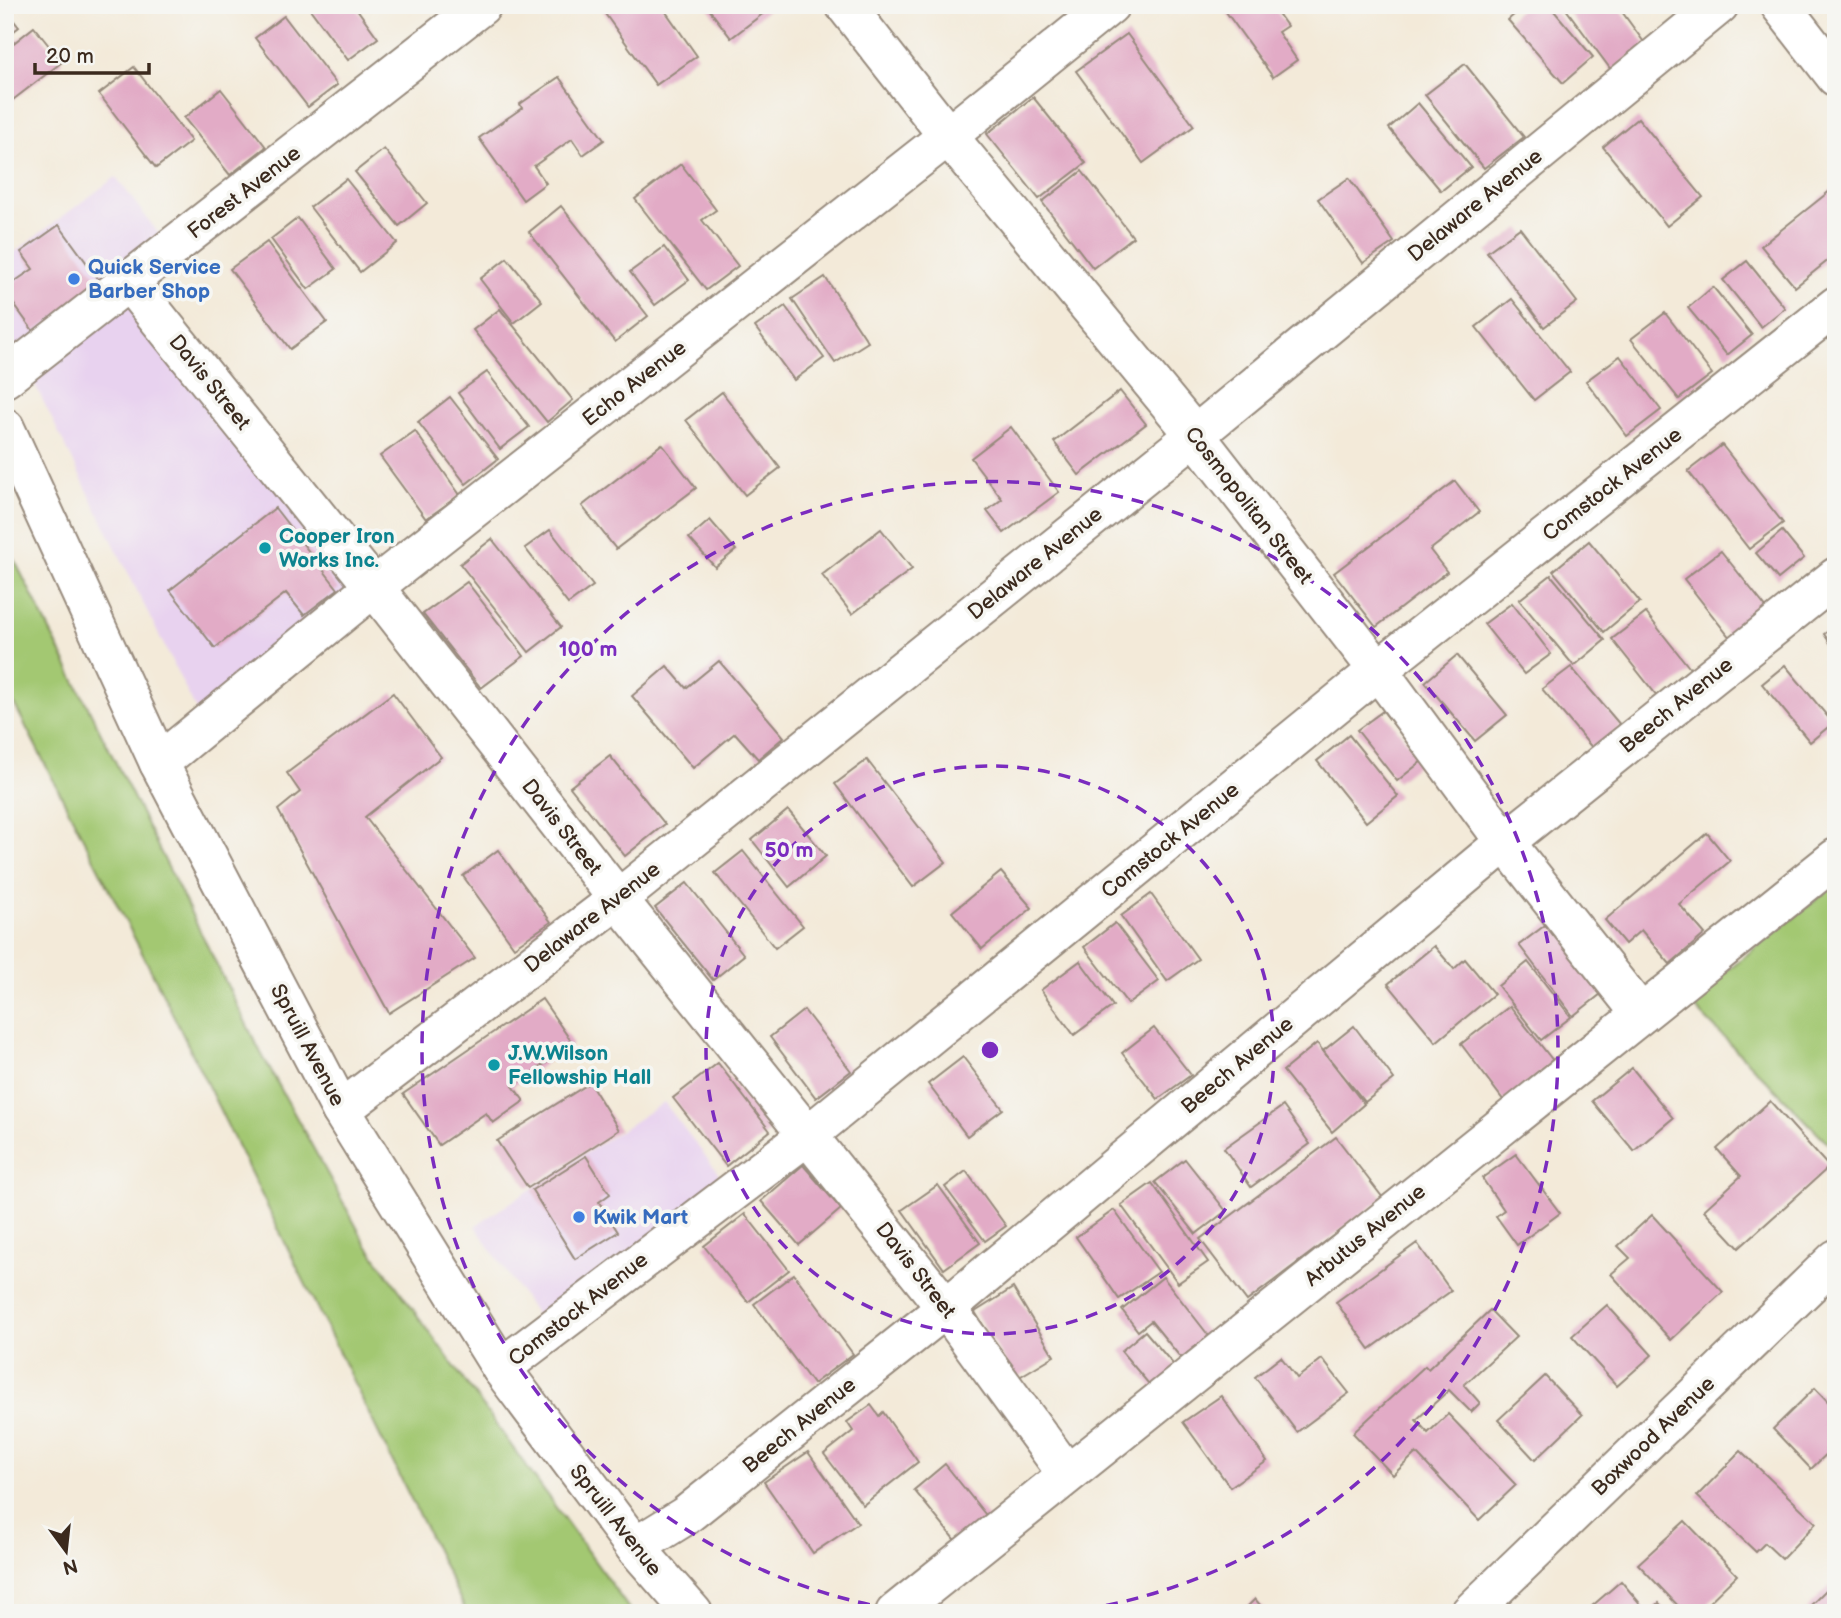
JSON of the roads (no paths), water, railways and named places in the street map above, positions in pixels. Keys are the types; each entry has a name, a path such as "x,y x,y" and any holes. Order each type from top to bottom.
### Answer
{"street":[{"name":"Forest Avenue","path":"5,377 482,5"},
{"name":"Cosmopolitan Street","path":"845,5 948,136 1195,435 1378,670 1505,842 1641,1014"},
{"name":"Echo Avenue","path":"159,763 374,587 948,136 1110,5"},
{"name":"Delaware Avenue","path":"341,1110 618,899 1195,435 1719,5"},
{"path":"1780,5 1836,77"},
{"name":"Davis Street","path":"129,282 946,1308 1068,1474"},
{"name":"Comstock Avenue","path":"500,1368 808,1135 1378,670 1836,306"},
{"name":"Spruill Avenue","path":"5,428 159,763 341,1110 500,1368 635,1547 693,1613"},
{"name":"Beech Avenue","path":"635,1547 685,1517 946,1308 1505,842 1836,577"},
{"name":"Arbutus Avenue","path":"895,1613 1836,858"},
{"name":"Boxwood Avenue","path":"1484,1608 1836,1259"}],"place":[{"name":"Quick Service Barber Shop","path":"74,279"},
{"name":"Cooper Iron Works Inc.","path":"265,548"},
{"name":"J.W.Wilson Fellowship Hall","path":"494,1065"},
{"name":"Kwik Mart","path":"579,1217"}]}
